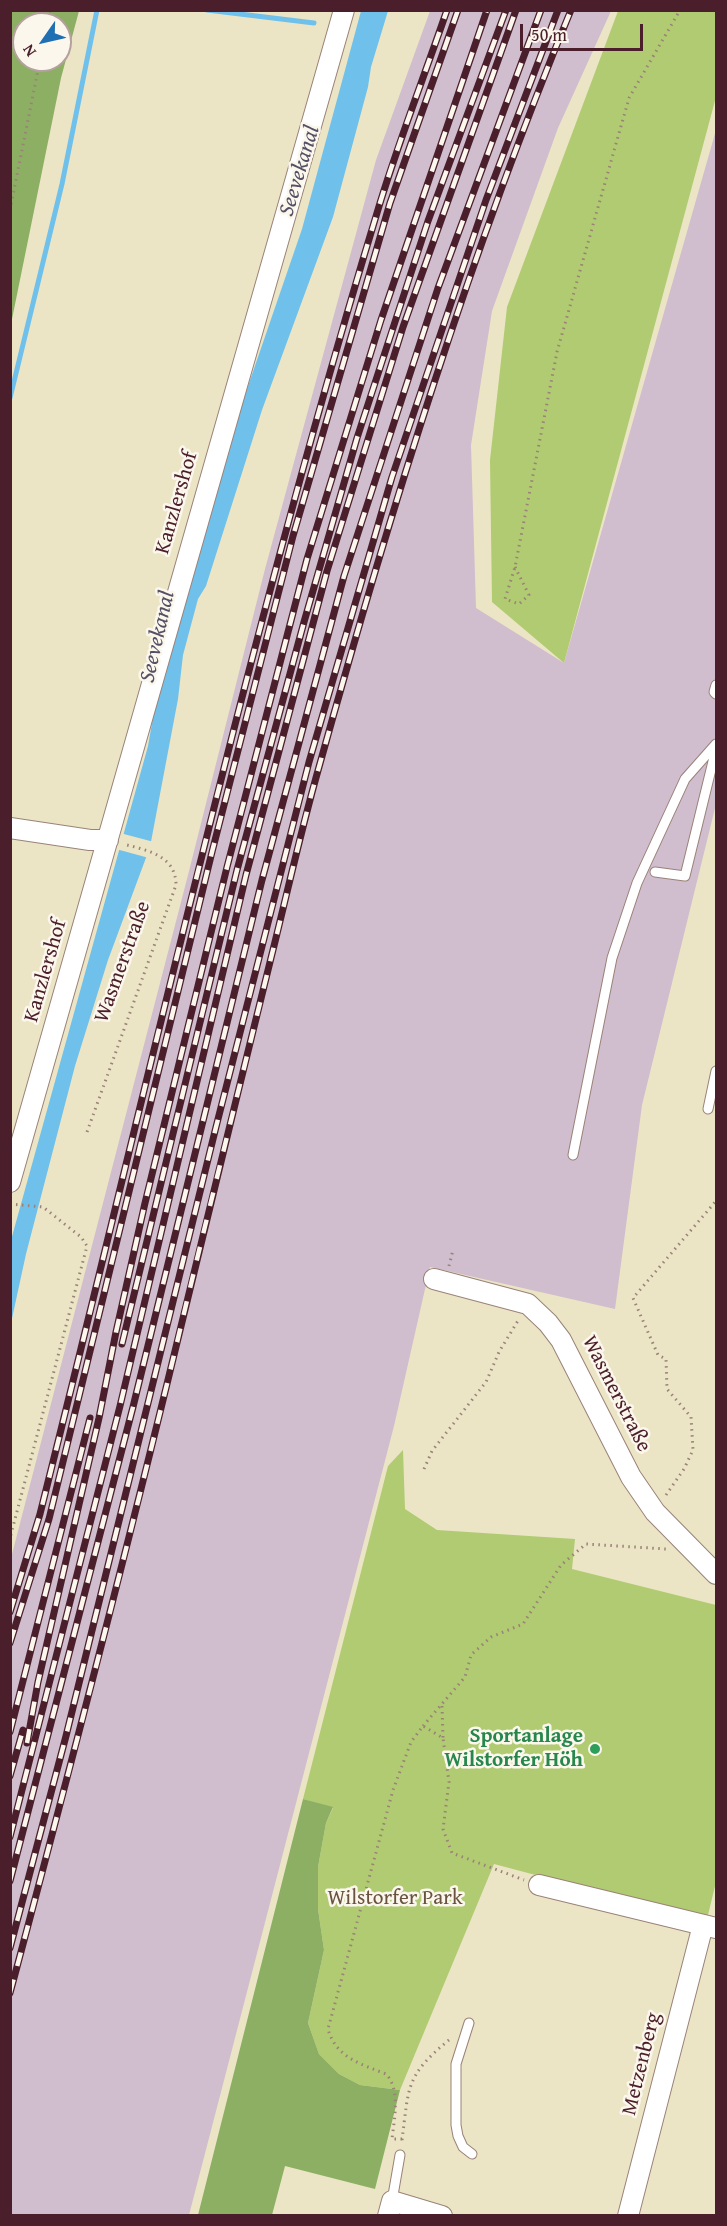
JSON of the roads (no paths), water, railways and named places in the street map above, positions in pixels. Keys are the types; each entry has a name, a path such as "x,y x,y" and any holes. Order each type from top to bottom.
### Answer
{"street":[{"name":"Kanzlershof","path":"10,1182 113,841 194,530 344,10"},
{"path":"10,828 90,840 113,841"},
{"name":"Wasmerstraße","path":"441,1276 528,1304 548,1323 561,1340 619,1455 655,1512 717,1574"},
{"path":"539,1885 710,1926"},
{"name":"Metzenberg","path":"628,2216 710,1926"},
{"path":"390,2208 442,2216"}],"lane":[{"path":"717,685 714,692 717,694"},
{"path":"573,1155 612,958 637,883 685,779 717,744"},
{"path":"655,872 685,876 717,749"},
{"path":"708,1109 717,1071"},
{"path":"469,2023 456,2064 456,2125 463,2147 472,2154"},
{"path":"390,2208 400,2155"}],"water":[{"path":"361,11 388,11 371,67 368,87 333,217 262,410 206,586 198,599 183,655 178,699 150,847 108,960 75,1066 26,1254 11,1323 11,1240 148,746 159,683 192,549 302,229"}],"waterway":[{"path":"10,398 62,184 97,10"},
{"path":"207,10 314,23"}],"railway":[{"path":"10,1612 40,1514 243,692 287,528 380,203 447,10"},
{"path":"10,1643 49,1519 212,852 293,536 390,203 458,10"},
{"path":"27,1743 38,1682 99,1418 145,1203 227,867 307,559 381,320 487,10"},
{"path":"122,1344 237,870 304,622 357,438 428,221 506,10"},
{"path":"10,1837 120,1406 246,875 327,571 403,327 516,10"},
{"path":"10,1881 133,1407 262,880 344,576 438,288 541,10"},
{"path":"10,1948 66,1736 216,1127 309,762 392,477 486,200 558,10"},
{"path":"10,1993 135,1512 306,814 346,671 433,385 499,196 571,10"},
{"path":"10,1732 90,1418"},
{"path":"10,1776 23,1730"}],"place":[{"name":"Sportanlage Wilstorfer Höh","path":"595,1749"}],"water label":[{"name":"Seevekanal","path":"300,171"},
{"name":"Seevekanal","path":"158,637"}],"park label":[{"name":"Wilstorfer Park","path":"395,1899"}]}
